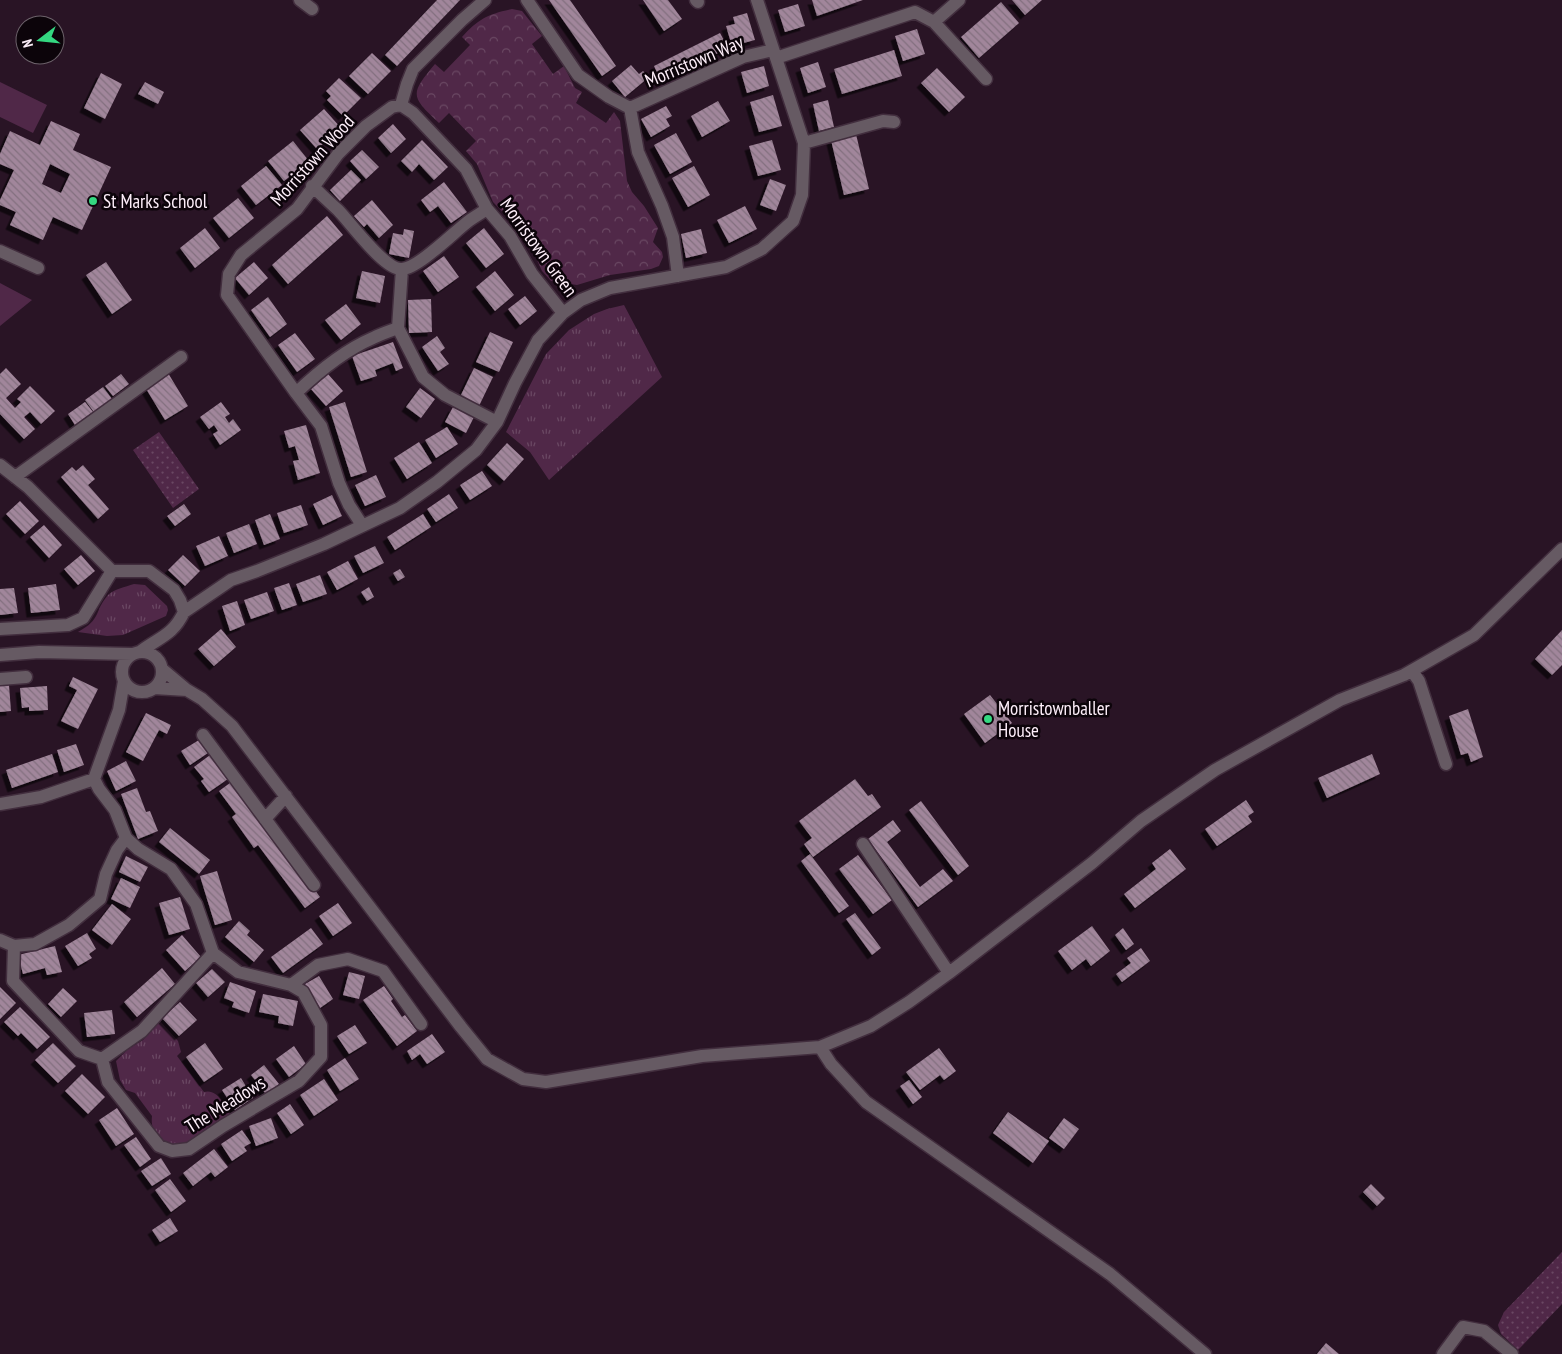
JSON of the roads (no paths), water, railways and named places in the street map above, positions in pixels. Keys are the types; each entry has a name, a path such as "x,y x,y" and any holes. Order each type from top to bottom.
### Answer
{"street":[{"path":"300,0 312,9"},
{"path":"401,104 406,84 414,69 462,20 485,0"},
{"path":"527,0 578,75 609,97 630,108 638,152 662,206 673,237 678,276"},
{"path":"757,0 804,143 883,121 894,122"},
{"path":"959,0 934,22 986,79"},
{"name":"Morristown Way","path":"630,108 743,57 774,54 915,12 934,22"},
{"name":"Morristown Wood","path":"362,525 349,505 339,483 321,426 227,295 229,274 241,255 297,209 312,186 338,154 366,126 392,107 401,104"},
{"name":"Morristown Green","path":"401,104 413,112 466,169 487,209 510,236 532,274 563,313 581,300 610,288 726,267 762,249 793,221 802,195 804,143"},
{"path":"312,186 338,211 372,250 393,267 402,269 411,266 432,252 471,219 487,209"},
{"path":"0,251 38,268"},
{"path":"402,269 398,328 422,377 445,395 497,422"},
{"path":"421,1024 382,971 348,959 318,965 291,985 238,972 213,952 196,904 171,869 138,849 126,838 115,810 94,779 119,710 124,662 167,635 178,625 184,612 231,580 316,547 400,508 437,482 476,450 497,422 538,340 563,313"},
{"path":"296,393 349,351 371,338 398,328"},
{"path":"16,477 181,357"},
{"path":"0,465 28,488 112,571 149,571 174,590 184,612"},
{"path":"0,655 39,652 152,654 187,690 202,699 232,726 461,1027 487,1058 523,1079 546,1082 702,1056 820,1047 871,1026 949,974 1092,863 1141,820 1215,770 1340,700 1412,671 1474,635 1562,549"},
{"path":"0,629 68,625 83,618 112,571"},
{"path":"154,688 161,680 161,665 167,635"},
{"path":"104,654 131,689 141,692"},
{"path":"1412,671 1419,682 1446,764"},
{"path":"0,679 26,677"},
{"path":"119,710 141,692 154,688 187,690"},
{"path":"203,735 314,885"},
{"path":"0,804 42,797 94,779"},
{"path":"265,820 286,796"},
{"path":"0,940 14,946 35,944 69,925 100,899 106,874 117,850 126,838"},
{"path":"863,844 949,974"},
{"path":"14,946 12,981 79,1051 102,1059 142,1031 213,952"},
{"name":"The Meadows","path":"102,1059 108,1082 159,1146 172,1151 189,1149 223,1126 299,1081 321,1057 321,1025 303,992 291,985"},
{"path":"820,1047 831,1064 866,1102 1110,1274 1205,1354"},
{"path":"1443,1354 1463,1327 1484,1331 1512,1354"}],"place":[{"name":"St Marks School","path":"93,201"},
{"name":"Morristownballer House","path":"988,719"}]}
